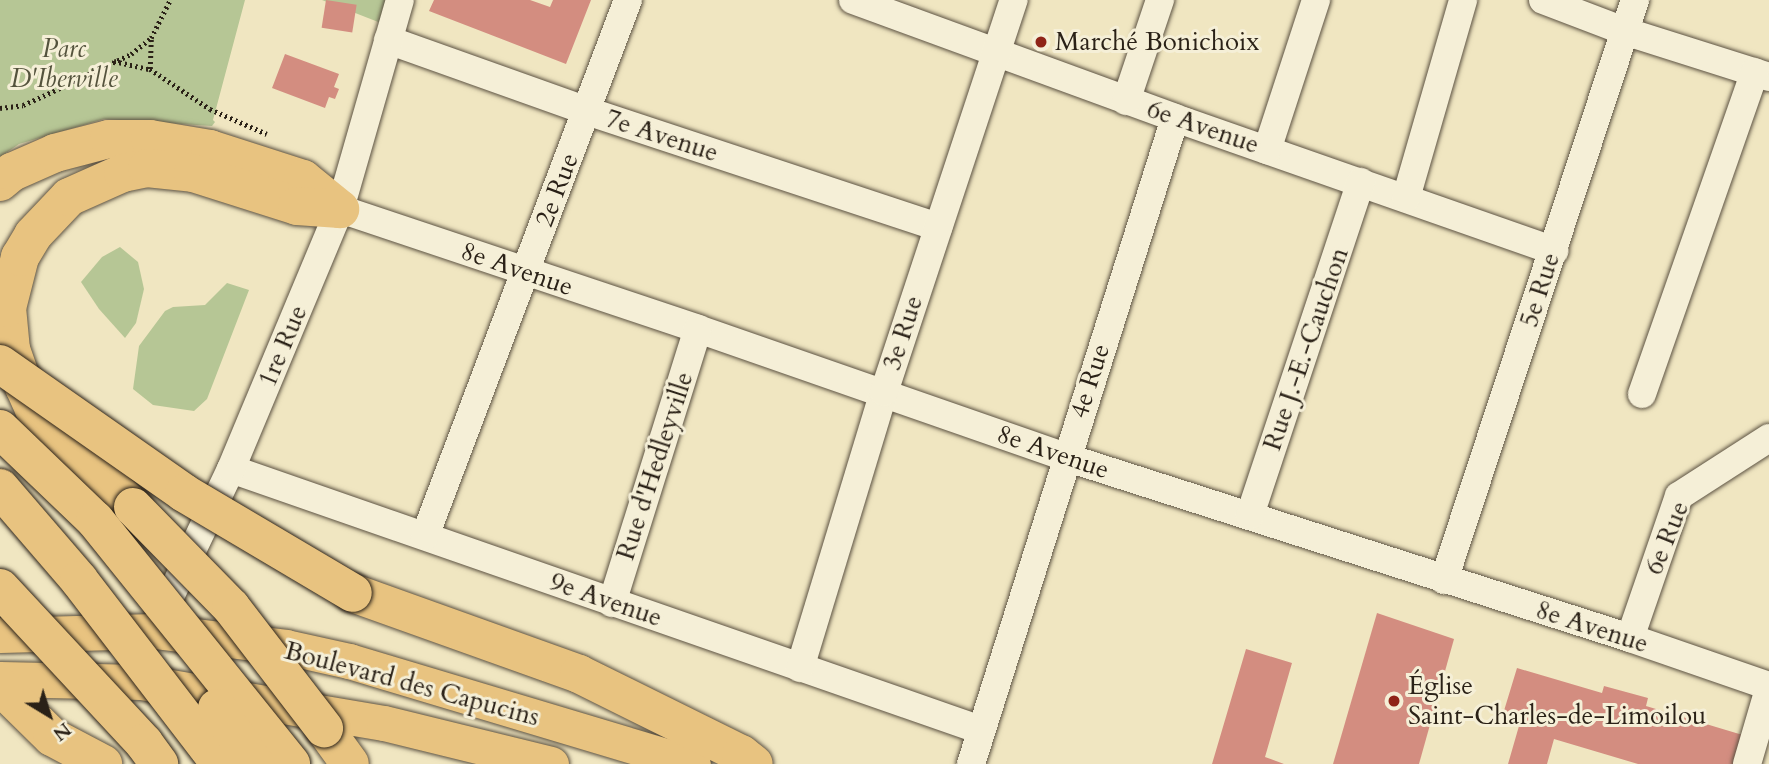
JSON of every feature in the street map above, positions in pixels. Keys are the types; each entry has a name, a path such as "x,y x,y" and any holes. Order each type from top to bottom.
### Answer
{"highway":[{"path":"0,182 12,172 55,153 109,139 150,139 210,149 303,179 340,209"},
{"path":"340,209 297,206 192,173 147,168 123,173 69,197 33,235 20,257 7,308 12,350 34,409 231,607 351,764"},
{"path":"0,364 184,493 353,593 579,674 741,754 754,764"},
{"path":"0,429 95,520 290,764"},
{"path":"0,439 137,597 186,662 255,764"},
{"path":"0,488 79,580 220,764"},
{"path":"0,588 144,743 159,764"},
{"path":"0,686 52,737 103,764"}],"main road":[{"path":"114,632 172,594"},
{"name":"Boulevard des Capucins","path":"0,635 153,631 286,647 349,661 693,764"},
{"name":"Boulevard des Capucins","path":"0,680 141,682 384,723 551,764"}],"street":[{"name":"1re Rue","path":"141,682 153,631 232,469 340,209 400,0"},
{"name":"2e Rue","path":"425,536 628,0"},
{"name":"6e Avenue","path":"853,0 1126,101 1553,251"},
{"name":"3e Rue","path":"800,668 884,392 1014,0"},
{"path":"1126,101 1160,0"},
{"path":"1267,150 1315,0"},
{"path":"1406,198 1463,0"},
{"path":"1543,0 1624,31 1762,74 1642,394"},
{"name":"5e Rue","path":"1444,580 1635,0"},
{"name":"7e Avenue","path":"388,40 587,111 938,228"},
{"name":"4e Rue","path":"971,764 1065,457 1175,118"},
{"name":"Rue J.-E.-Cauchon","path":"1250,515 1362,182"},
{"name":"8e Avenue","path":"340,209 884,392 1065,457 1629,638 1769,688"},
{"name":"Rue d'Hedleyville","path":"612,603 698,329"},
{"name":"6e Rue","path":"1629,638 1679,496 1769,438"},
{"name":"9e Avenue","path":"232,469 981,730"},
{"path":"1747,764 1769,688"}],"path":[{"path":"0,108 23,105 131,54 150,38 170,0"},
{"path":"150,38 150,69"},
{"path":"114,61 150,69 210,109 254,126 275,139"}],"green space":[{"name":"Parc D'Iberville","path":"0,0 245,0 213,120 215,122 212,126 104,119 19,144 0,157"},
{"path":"322,0 400,0 391,27"},
{"path":"120,247 138,262 144,289 136,323 125,338 99,309 81,282 102,257"},
{"path":"227,283 249,290 207,399 194,411 153,405 133,389 139,346 165,311 173,307 205,305"}],"building":[{"path":"326,0 357,5 352,33 322,28"},
{"path":"434,0 530,0 550,7 553,0 591,0 566,64 429,11"},
{"path":"285,54 339,74 334,87 339,89 335,99 329,97 325,108 272,88"},
{"name":"Église Saint-Charles-de-Limoilou","path":"1377,613 1454,639 1419,764 1333,764"},
{"path":"1246,649 1292,663 1265,757 1284,764 1212,764"},
{"path":"1517,668 1602,693 1604,686 1648,698 1646,706 1746,736 1737,764 1638,764 1554,739 1547,764 1508,764 1521,719 1503,714"}],"place":[{"name":"Marché Bonichoix","path":"1041,42"},
{"name":"Église Saint-Charles-de-Limoilou","path":"1394,701"}]}
